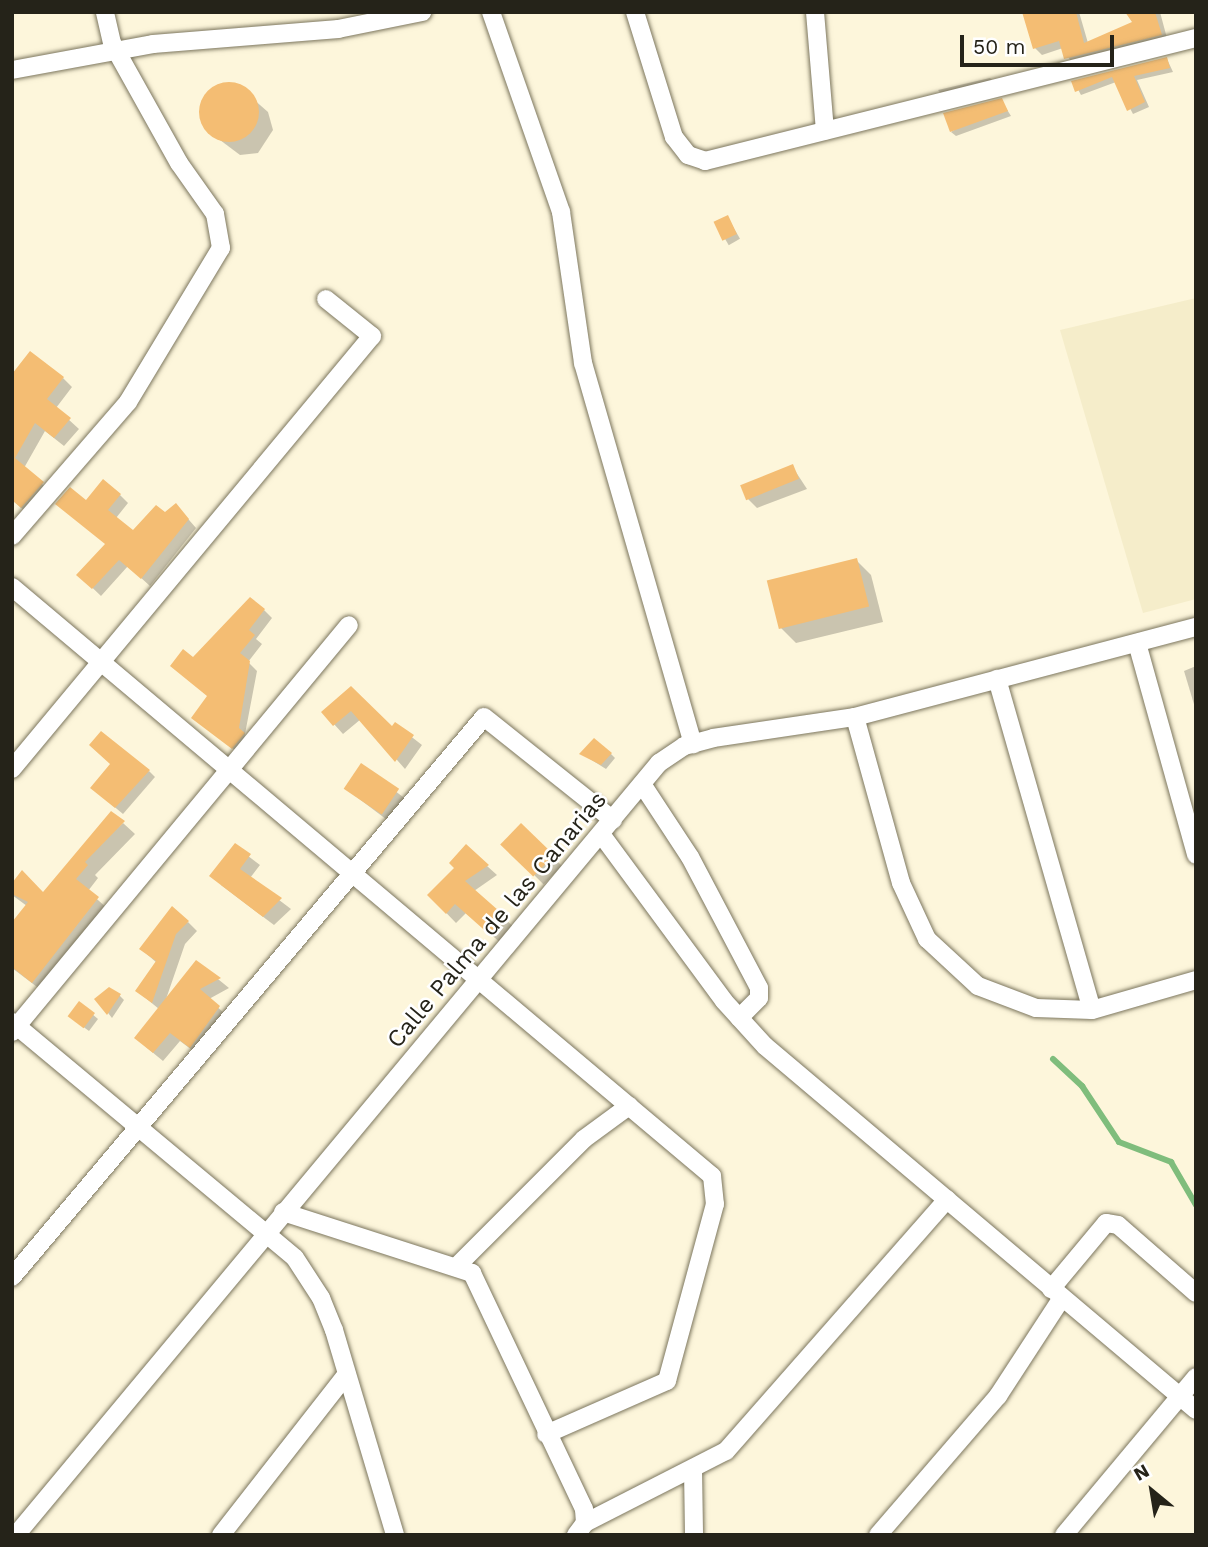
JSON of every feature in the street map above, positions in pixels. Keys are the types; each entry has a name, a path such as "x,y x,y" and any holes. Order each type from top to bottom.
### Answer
{"street":[{"path":"12,536 128,402 221,248 215,214 179,163 116,50 105,12"},
{"path":"12,70 116,50 338,29 422,12"},
{"path":"491,12 561,212 583,363 693,744"},
{"path":"635,12 674,137 688,155 705,161 1196,38"},
{"path":"815,12 825,131"},
{"path":"12,769 372,336 326,299"},
{"path":"12,587 99,664 712,1176 715,1204 667,1381 546,1434"},
{"path":"349,625 14,1027 139,1127 295,1258 321,1298 347,1374 395,1535"},
{"name":"Calle Palma de las Canarias","path":"16,1535 659,763 693,744 855,717 1196,627"},
{"path":"1137,643 1196,855"},
{"path":"997,680 1092,1010"},
{"path":"12,1277 484,717 613,820"},
{"path":"855,717 901,883 927,939 978,986 1036,1008 1092,1010 1196,980"},
{"path":"642,784 690,857 759,988 759,998 740,1018"},
{"path":"601,834 740,1018 765,1046 1196,1410"},
{"path":"458,1265 584,1139 629,1106"},
{"path":"580,1529 726,1451 947,1199"},
{"path":"283,1212 458,1265 472,1273 483,1289 546,1434 584,1509 580,1529"},
{"path":"878,1535 998,1396 1057,1294 1106,1223 1118,1225 1196,1293"},
{"path":"221,1535 347,1374"},
{"path":"1064,1535 1196,1377"},
{"path":"693,1469 694,1535"}],"shaded area":[{"path":"1196,298 1196,599 1143,613 1060,330"}],"building":[{"path":"1022,12 1076,12 1084,43 1132,22 1125,12 1155,12 1162,35 1064,59 1059,41 1033,49"},
{"path":"1167,57 1170,68 1134,76 1145,102 1127,111 1112,77 1075,92 1071,81"},
{"path":"229,82 250,91 259,112 250,133 229,142 208,133 199,112 208,91"},
{"path":"1002,98 1008,111 950,132 943,113"},
{"path":"728,215 737,234 722,241 713,222"},
{"path":"30,351 64,377 47,399 71,418 54,438 35,423 15,458 44,482 21,508 12,500 12,374"},
{"path":"793,464 799,479 746,500 740,485"},
{"path":"103,479 121,494 108,510 133,530 156,505 165,512 176,503 189,519 141,579 119,560 92,589 76,575 105,544 55,504 70,487 86,500"},
{"path":"857,558 869,607 779,629 767,580"},
{"path":"250,597 265,609 249,630 255,635 240,653 250,661 239,728 245,733 232,749 191,718 207,696 170,666 183,649 193,657"},
{"path":"351,686 392,726 395,722 414,735 395,762 351,711 333,726 321,712"},
{"path":"101,731 150,770 115,808 90,788 110,764 89,745"},
{"path":"594,738 612,753 601,765 579,754"},
{"path":"361,763 399,789 382,814 344,789"},
{"path":"111,811 125,821 85,862 88,865 76,879 99,897 32,983 12,967 12,922 28,902 12,894 12,883 22,870 43,892"},
{"path":"521,823 554,855 533,877 500,845"},
{"path":"235,843 251,854 240,869 282,898 263,917 209,876"},
{"path":"466,844 489,865 465,881 507,918 491,936 455,904 446,914 427,895 454,868 449,863"},
{"path":"172,906 189,921 176,934 152,1003 135,991 156,961 139,949"},
{"path":"196,960 221,978 200,989 220,1006 190,1048 170,1033 153,1053 134,1038"},
{"path":"109,987 121,994 107,1015 94,999"},
{"path":"79,1001 95,1013 84,1028 68,1016"}],"waterway":[{"path":"1053,1059 1082,1086 1119,1142 1171,1162 1196,1205"}]}
